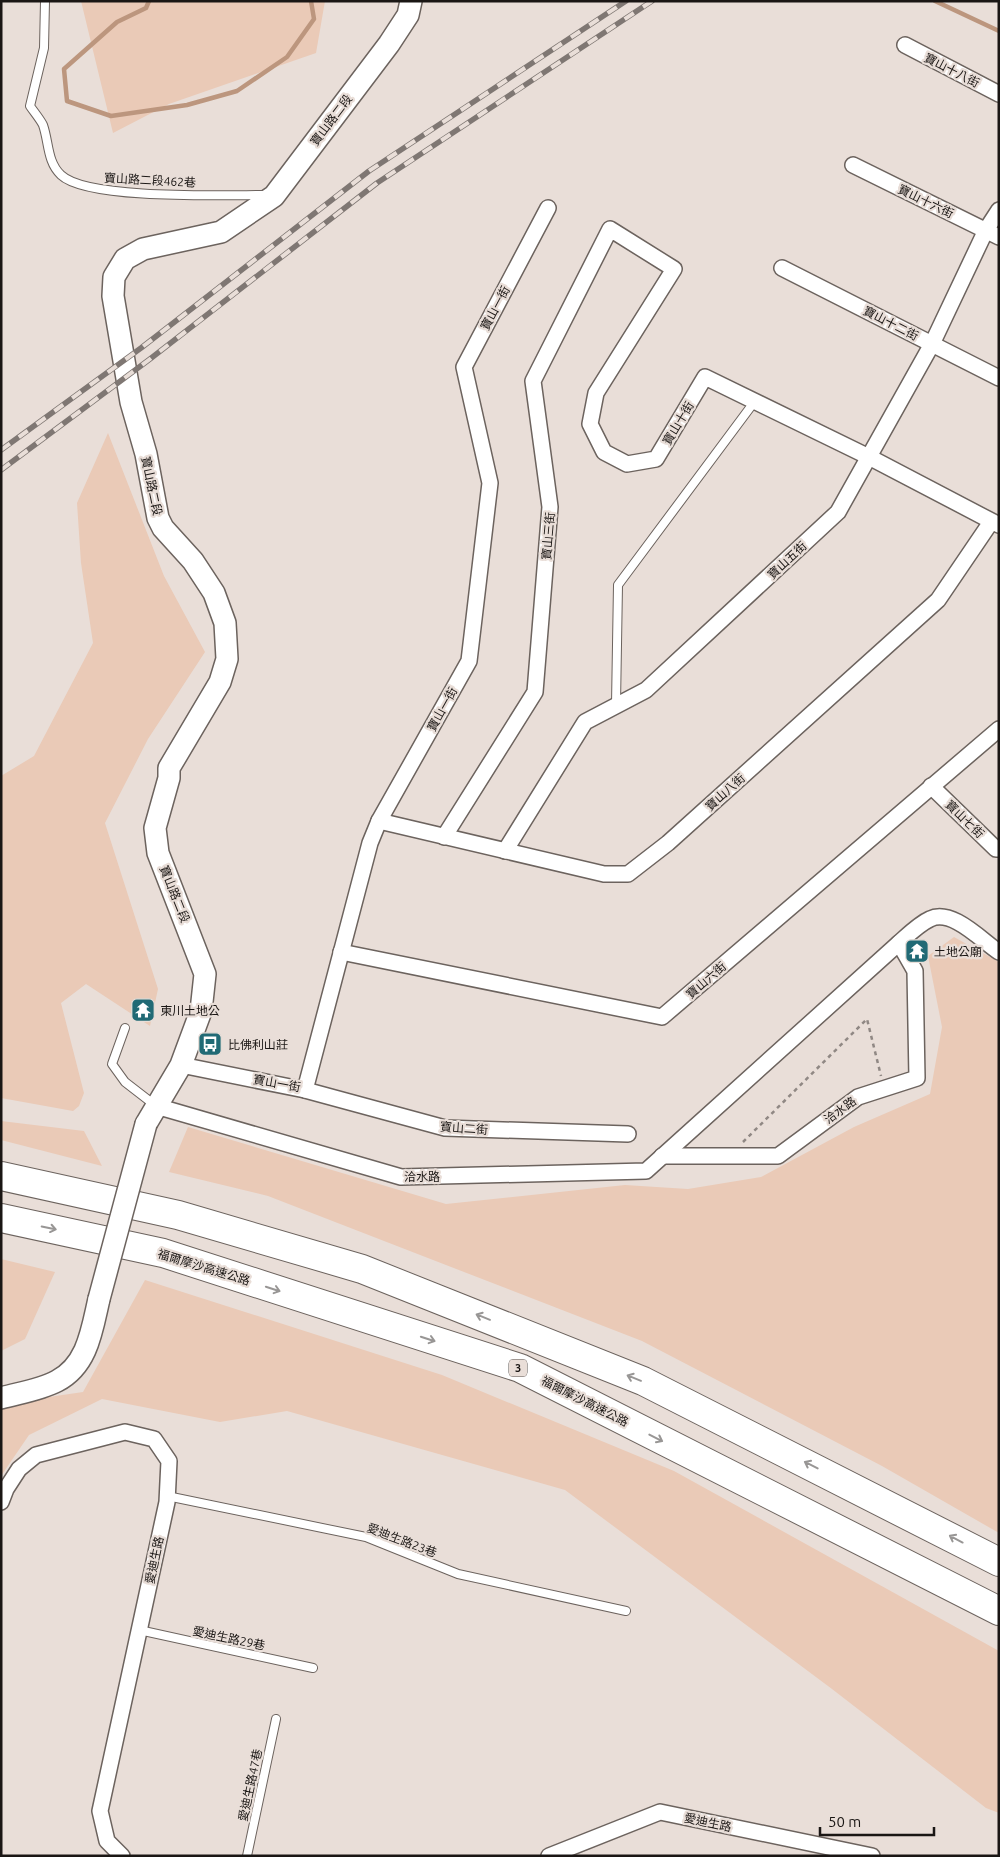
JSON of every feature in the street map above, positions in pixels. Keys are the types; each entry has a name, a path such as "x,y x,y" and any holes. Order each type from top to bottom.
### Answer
{"highway":[{"path":"1,1176 178,1215 362,1269 643,1381 926,1523 999,1562"},
{"name":"福爾摩沙高速公路","path":"1,1218 164,1253 520,1368 999,1611"}],"street":[{"name":"寶山路二段","path":"1,1398 57,1381 78,1364 88,1345 146,1124 181,1065 201,1011 205,974 158,853 155,828 169,778 169,768 220,682 227,659 225,623 209,585 193,561 163,528 158,518 146,454 131,402 112,296 114,277 125,259 144,248 221,232 274,196 390,44 408,15 411,1"},
{"name":"寶山十八街","path":"905,46 999,94"},
{"name":"寶山十六街","path":"853,165 993,233"},
{"name":"寶山一街","path":"181,1065 305,1090 370,843 379,821 469,661 490,484 464,367 548,208"},
{"name":"寶山五街","path":"505,851 585,722 616,704 646,690 838,512 993,233 999,210"},
{"name":"寶山十街","path":"610,229 674,269 596,393 590,424 604,452 627,464 656,459 705,378 869,457 995,524"},
{"name":"寶山三街","path":"444,837 535,692 550,507 533,382 610,229"},
{"name":"寶山十二街","path":"782,268 999,378"},
{"name":"寶山八街","path":"379,821 604,874 628,874 668,844 938,600 995,524"},
{"name":"寶山六街","path":"341,952 662,1017 999,729"},
{"name":"寶山七街","path":"931,786 996,849 999,849"},
{"name":"洽水路","path":"156,1106 401,1176 646,1171 899,943 930,919 939,916 963,924 999,952"},
{"name":"洽水路","path":"662,1156 778,1156 858,1097 917,1078 916,972 899,943"},
{"name":"寶山二街","path":"305,1090 444,1128 628,1134"},
{"name":"愛迪生路","path":"1,1502 6,1489 19,1469 36,1455 125,1432 154,1439 169,1460 167,1496 100,1811 107,1841 122,1856"},
{"name":"愛迪生路","path":"549,1856 660,1812 872,1856"}],"lane":[{"name":"寶山路二段462巷","path":"45,1 44,48 30,106 42,125 50,157 61,175 74,182 120,192 274,196"},
{"path":"616,704 618,585 755,402"},
{"path":"125,1028 112,1064 124,1082 156,1106"},
{"name":"愛迪生路23巷","path":"167,1496 366,1537 458,1574 626,1611"},
{"name":"愛迪生路29巷","path":"139,1630 313,1668"},
{"name":"愛迪生路47巷","path":"247,1856 276,1719"}],"path":[{"path":"730,1155 867,1019 884,1088"}],"shaded area":[{"path":"81,1 325,1 316,53 169,104 113,133"},
{"path":"108,433 164,576 205,652 148,739 105,823 158,989 150,1026 86,984 61,1003 84,1093 79,1106 73,1111 1,1098 1,776 34,756 93,643 81,563 77,503"},
{"path":"954,937 999,962 999,1533 882,1466 642,1341 268,1196 169,1172 188,1127 446,1204 625,1185 688,1189 761,1177 854,1127 930,1094 942,1027 928,956"},
{"path":"1,1121 84,1131 102,1166 1,1140"},
{"path":"1,1259 55,1272 25,1339 1,1351"},
{"path":"145,1280 442,1375 674,1471 999,1651 999,1813 986,1808 832,1689 565,1490 287,1411 220,1422 102,1399 29,1435 1,1476 1,1404 83,1392"}],"waterway":[{"path":"149,1 146,8 117,22 64,69 67,101 111,116 187,105 237,91 287,57 314,19 311,1"},
{"path":"935,1 999,31"}],"railway":[{"path":"1,450 141,348 369,171 626,1"},
{"path":"1,470 150,359 377,183 652,1"}],"place":[{"name":"土地公廟","path":"917,951"},
{"name":"東川土地公","path":"143,1010"},
{"name":"比佛利山莊","path":"210,1044"}]}
